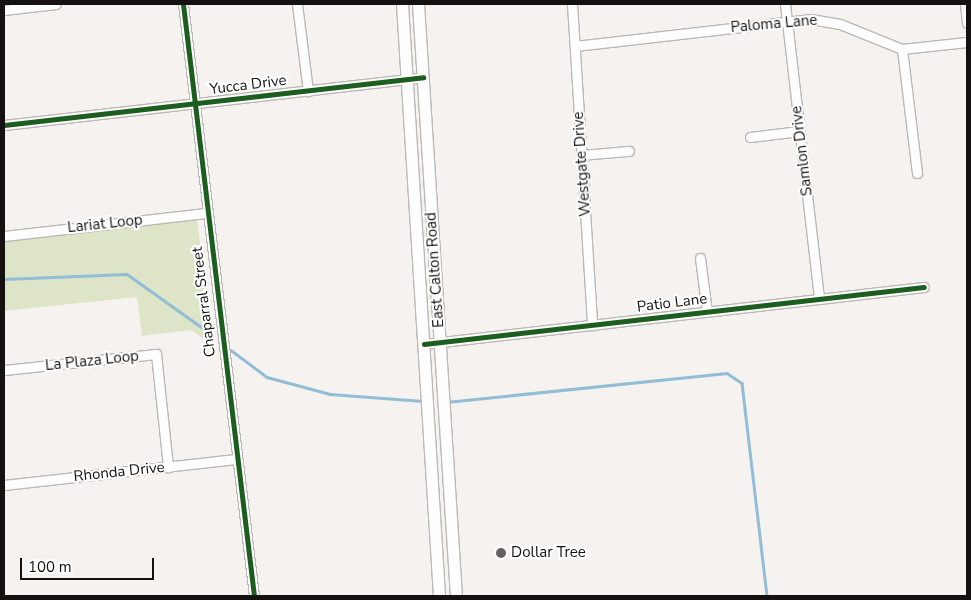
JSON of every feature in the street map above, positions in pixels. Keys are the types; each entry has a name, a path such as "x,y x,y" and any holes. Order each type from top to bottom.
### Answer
{"main road":[{"name":"East Calton Road","path":"402,4 439,596"},
{"name":"East Calton Road","path":"418,4 456,596"},
{"path":"417,244 433,242"},
{"path":"431,466 447,466"},
{"path":"437,567 454,567"}],"street":[{"path":"4,10 56,4"},
{"name":"Chaparral Street","path":"183,4 234,459 254,596"},
{"path":"297,4 308,91"},
{"name":"Westgate Drive","path":"572,4 592,325"},
{"name":"Samlon Drive","path":"785,4 819,299"},
{"path":"965,4 967,23"},
{"name":"Paloma Lane","path":"575,46 787,22 827,20 902,49 967,42"},
{"path":"902,49 917,172"},
{"name":"Yucca Drive","path":"4,125 423,77"},
{"path":"750,137 800,131"},
{"path":"581,155 629,151"},
{"name":"Lariat Loop","path":"4,236 206,213"},
{"path":"700,258 707,312"},
{"name":"Patio Lane","path":"424,344 924,287"},
{"name":"La Plaza Loop","path":"4,370 156,354 168,467"},
{"name":"Rhonda Drive","path":"4,485 234,459"}],"green space":[{"path":"197,220 214,346 191,330 142,336 137,297 4,311 4,242"}],"waterway":[{"path":"4,279 127,274 211,334"},
{"path":"231,350 267,377 330,394 423,401"},
{"path":"446,402 727,373 742,383 767,596"}],"cycle path":[{"path":"183,4 254,596"},
{"path":"4,125 423,77"},
{"path":"424,344 924,287"}],"place":[{"name":"Dollar Tree","path":"501,553"}]}
